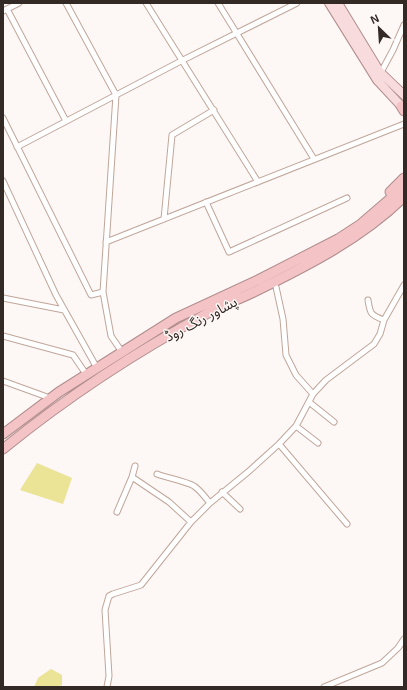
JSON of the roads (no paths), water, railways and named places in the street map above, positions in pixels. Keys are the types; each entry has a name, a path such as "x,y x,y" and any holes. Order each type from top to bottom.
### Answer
{"highway":[{"path":"404,178 375,205 353,222 312,247 267,270 260,283 276,287 342,253 387,221 404,206"},
{"name":"پشاور رنگ روڈ","path":"314,256 361,224 404,187"},
{"name":"پشاور رنگ روڈ","path":"3,449 89,384 260,283 357,236 390,211 404,197"},
{"name":"پشاور رنگ روڈ","path":"3,434 50,398 176,318 260,283"}],"main road":[{"path":"329,3 403,109"},
{"path":"338,3 379,76 403,94"}],"street":[{"path":"19,3 5,10 66,121"},
{"path":"66,3 116,94 103,292 111,336 122,352"},
{"path":"146,3 258,182"},
{"path":"218,3 314,159"},
{"path":"17,147 116,94 297,3"},
{"path":"379,76 404,25"},
{"path":"164,219 172,135 214,110"},
{"path":"3,118 91,296 103,292"},
{"path":"106,242 404,124"},
{"path":"3,181 6,192 56,295 97,368"},
{"path":"206,202 229,252 347,198"},
{"path":"107,687 109,676 105,610 109,596 141,585 190,522 222,492 248,472 279,444 296,426 313,394 326,380 374,344 380,334 384,320 404,285"},
{"path":"276,287 283,319 286,355 296,375 313,394"},
{"path":"3,298 64,310"},
{"path":"368,300 370,312 384,320"},
{"path":"3,336 73,355 86,374"},
{"path":"3,381 50,398"},
{"path":"309,402 334,422"},
{"path":"296,426 318,443"},
{"path":"279,444 347,524"},
{"path":"117,512 132,477 135,466"},
{"path":"157,474 195,487 210,503"},
{"path":"132,477 169,502 190,522"},
{"path":"222,492 240,509"},
{"path":"324,687 382,663 398,648 404,639"}]}
